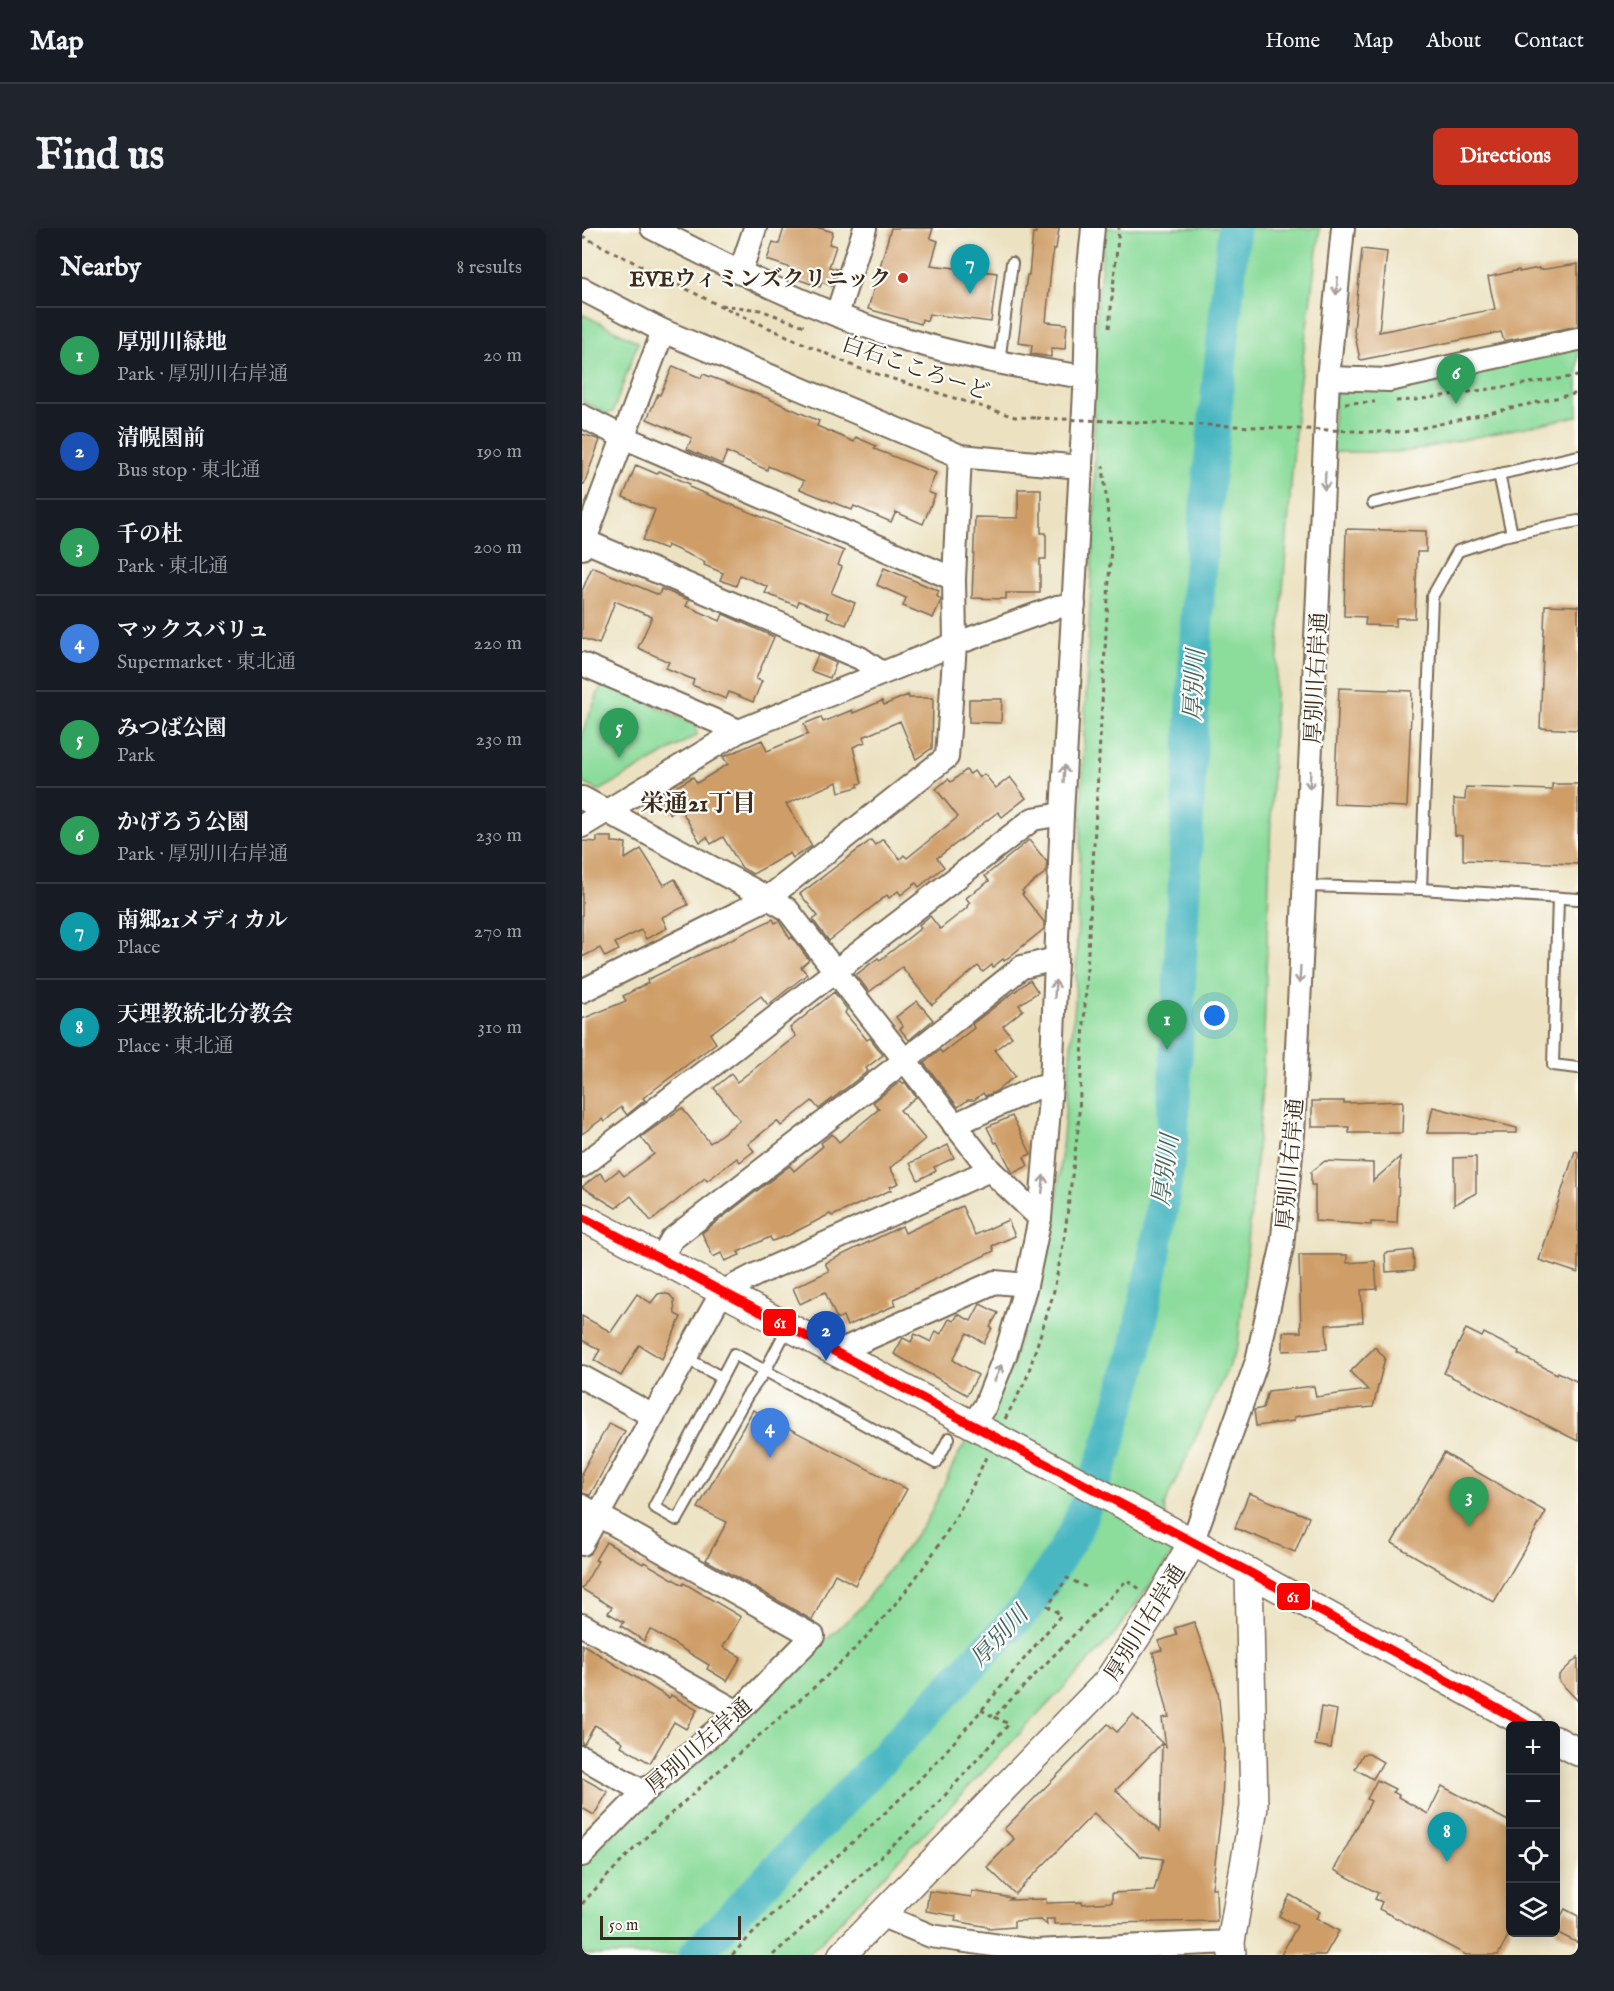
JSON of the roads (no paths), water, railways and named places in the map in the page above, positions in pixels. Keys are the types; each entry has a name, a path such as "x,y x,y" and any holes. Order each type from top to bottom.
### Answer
{"street":[{"path":"652,228 740,273 837,314 899,337 1021,368 1086,377"},
{"path":"740,273 755,228"},
{"path":"837,314 865,228"},
{"path":"989,1434 985,1406 1006,1353 1026,1285 1040,1218 1051,1085 1062,814 1074,606 1092,465 1086,377 1088,278 1094,228"},
{"name":"厚別川右岸通","path":"842,1955 1107,1682 1192,1543 1257,1361 1282,1247 1293,1134 1329,404 1328,378 1342,228"},
{"path":"582,289 663,331 960,456 1092,465"},
{"path":"663,331 583,544 860,658 882,673"},
{"path":"1328,378 1389,380 1578,339"},
{"path":"582,416 623,437 954,579"},
{"path":"582,992 768,898 947,757 954,644 954,579 960,456"},
{"path":"582,826 739,731 954,644 1057,607 1074,606"},
{"path":"582,663 739,731"},
{"path":"582,798 787,909 990,1170 1040,1218"},
{"path":"582,1166 1033,819 1062,814"},
{"path":"660,1258 672,1239 1022,967 1056,959"},
{"path":"954,1125 1033,1089 1051,1085"},
{"path":"582,1544 590,1511 653,1416 722,1292 990,1170"},
{"path":"582,1217 1250,1572 1523,1721"},
{"path":"837,1352 995,1282 1026,1285"},
{"path":"582,1377 653,1416"},
{"name":"厚別川左岸通","path":"582,1855 644,1792 738,1712 813,1636 590,1511"},
{"path":"880,1915 927,1946 1035,1953 1231,1948 1254,1807 1250,1572"},
{"path":"582,1625 738,1712"},
{"path":"1560,1742 1578,1752"},
{"path":"582,1757 644,1792"}],"lane":[{"path":"999,362 1012,263"},
{"path":"1373,503 1578,456"},
{"path":"1499,474 1512,534"},
{"path":"1421,889 1432,597 1458,550 1512,534 1578,521"},
{"path":"1304,886 1421,889 1578,899"},
{"path":"1558,898 1553,1065 1578,1068"},
{"path":"788,1326 765,1371 747,1396 676,1520 654,1507 734,1354 765,1371 936,1463 949,1438"},
{"path":"686,1358 721,1377"}],"waterway":[{"name":"厚別川","path":"695,1955 1031,1603 1075,1532 1106,1452 1134,1356 1153,1263 1172,1140 1199,575 1234,228"}],"place":[{"name":"EVEウィミンズクリニック","path":"903,278"},
{"name":"南郷21メディカル","path":"970,294"},
{"name":"かげろう公園","path":"1456,404"},
{"name":"みつば公園","path":"619,758"},
{"name":"厚別川緑地","path":"1167,1050"},
{"name":"清幌園前","path":"826,1361"},
{"name":"マックスバリュ","path":"770,1458"},
{"name":"千の杜","path":"1469,1527"},
{"name":"天理教統北分教会","path":"1447,1862"}],"district":[{"name":"栄通21丁目","path":"698,803"}]}
